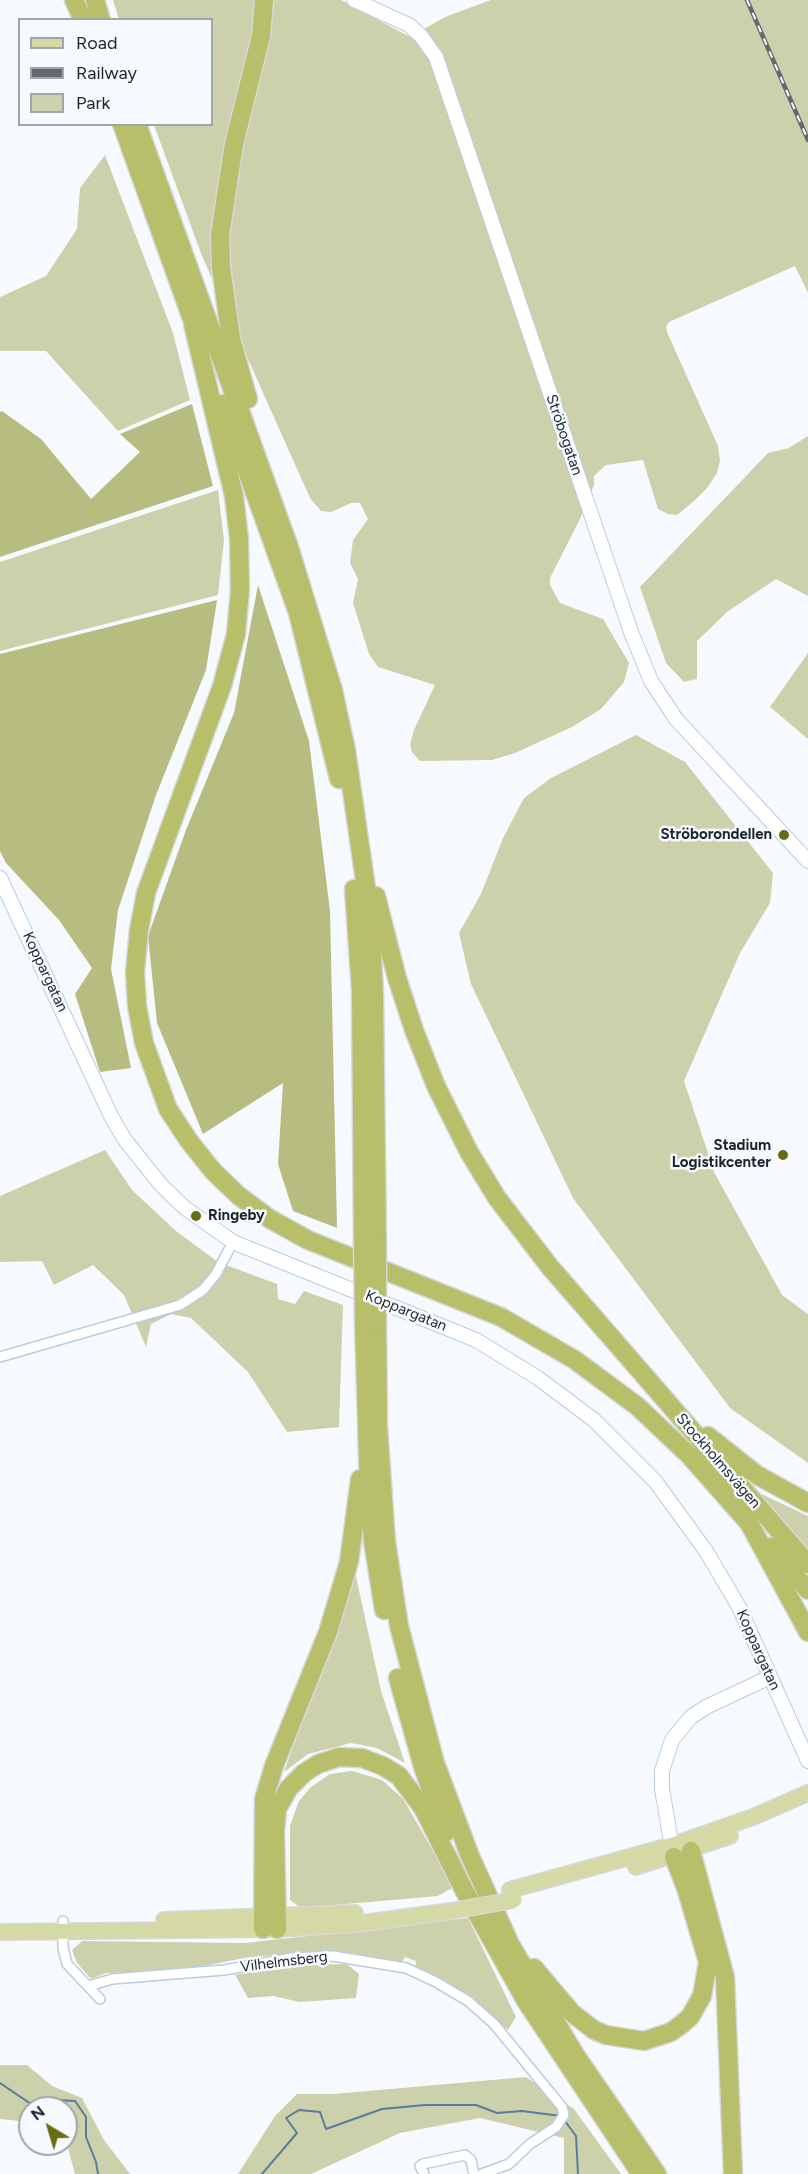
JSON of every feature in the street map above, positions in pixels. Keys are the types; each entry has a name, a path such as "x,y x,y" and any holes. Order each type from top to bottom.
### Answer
{"highway":[{"path":"74,0 83,18"},
{"path":"79,0 84,18"},
{"path":"95,0 100,18"},
{"path":"264,0 261,36 234,144 220,235 221,267 231,339 257,429 264,474"},
{"path":"123,126 298,614 335,758 348,835 357,916 370,1240"},
{"path":"138,126 264,474 333,690 346,750 370,915 374,994 370,1324 365,1424 348,1562 328,1632 274,1766 264,1799 270,1923"},
{"path":"193,324 234,496 240,539 240,590 236,634 222,687 146,893 139,930 135,972 137,1006 144,1043 168,1109 189,1141 213,1171 239,1196 270,1219 308,1240 501,1317 548,1342 601,1378 662,1429 749,1523 808,1632"},
{"name":"Stockholmsvägen","path":"358,830 414,1030 450,1117 492,1189 522,1232 628,1358 808,1564"},
{"path":"370,1324 381,1490 399,1626 435,1763 470,1856 501,1926 537,1994 574,2053 657,2174"},
{"path":"667,1402 757,1475 808,1503"},
{"path":"365,1424 373,1540 387,1628 404,1701 423,1767 453,1850 489,1932"},
{"name":"Stockholmsvägen","path":"749,1523 808,1590"},
{"path":"270,1923 277,1809 289,1788 318,1764 339,1757 362,1758 383,1766 399,1776 413,1793 526,2001 641,2174"},
{"path":"470,1856 529,1960 558,2000 594,2030 631,2041 656,2037 682,2024 697,2007 706,1984 708,1962 681,1848"},
{"path":"681,1848 724,1977 733,2174"}],"main road":[{"path":"0,1932 63,1927 270,1923 356,1924 512,1895 681,1848 797,1805 808,1792"},
{"path":"0,1922 63,1927"}],"street":[{"name":"Ströbogatan","path":"354,0 409,25 421,36 436,57 647,674 676,719 808,861"},
{"name":"Koppargatan","path":"0,878 125,1140 161,1185 185,1208 233,1242 476,1340 538,1378 577,1407 630,1455 689,1525 728,1588 808,1761"},
{"path":"0,1357 180,1305 203,1290 216,1274 233,1242"},
{"path":"681,1848 667,1816 662,1789 662,1771 666,1755 680,1728 706,1707 770,1677"},
{"path":"63,1927 67,1964 100,1999"},
{"name":"Vilhelmsberg","path":"88,1986 112,1979 192,1973 292,1958 333,1956 406,1968 468,2001 494,2024 558,2100 563,2119 530,2144 509,2164 482,2174"},
{"path":"424,2174 420,2166 423,2164 465,2155 471,2160 474,2174"}],"green space":[{"path":"113,0 341,0 410,37 445,17 491,0 808,0 808,293 795,266 669,322 666,327 667,332 718,446 720,461 717,473 707,488 677,515 658,509 643,460 606,465 594,476 594,485 581,517 550,578 550,585 560,603 603,619 629,663 624,682 601,709 572,727 515,753 492,760 420,761 412,752 410,745 414,730 435,685 378,667 369,654 353,603 358,579 350,563 353,540 368,519 360,503 351,503 331,512 321,511 310,498 202,256 154,126 213,126 213,18 119,18"},
{"path":"105,155 173,333 190,400 118,431 46,351 0,351 0,297 46,276 77,229 80,188"},
{"path":"192,404 213,486 0,557 0,412 2,411 41,439 91,499 140,452 120,434"},
{"path":"808,436 808,596 776,579 727,612 697,641 697,679 684,682 666,663 640,587 768,453 789,448"},
{"path":"218,490 224,540 218,595 0,651 0,562"},
{"path":"258,585 309,741 330,911 337,1228 293,1211 278,1164 283,1083 203,1134 157,1023 148,936 186,830 234,713"},
{"path":"217,600 206,670 156,795 118,910 111,969 131,1068 100,1072 75,994 92,968 59,920 6,863 0,851 0,654"},
{"path":"808,653 808,739 770,707"},
{"path":"636,735 685,762 773,873 770,903 740,953 684,1081 715,1174 782,1295 808,1314 808,1463 730,1408 573,1198 471,984 459,933 481,894 503,838 524,798 551,778"},
{"path":"105,1150 132,1190 176,1231 218,1262 277,1284 278,1299 295,1304 304,1291 343,1305 339,1427 287,1432 248,1372 191,1318 171,1314 151,1324 146,1347 124,1295 93,1265 54,1285 42,1261 0,1262 0,1196"},
{"path":"755,1491 808,1516 808,1551"},
{"path":"355,1572 381,1691 405,1763 377,1748 351,1743 308,1754 284,1772"},
{"path":"352,1771 382,1780 403,1799 454,1887 438,1896 301,1908 290,1900 290,1826 299,1801 311,1787 330,1774"},
{"path":"468,1918 516,2017 508,2030 445,1980 415,1969 416,1961 405,1957 400,1965 354,1953 250,1957 177,1971 106,1973 91,1979 77,1963 72,1950 82,1941 245,1943"},
{"path":"347,1964 359,1974 356,1998 299,2002 274,1996 248,1998 235,1975 293,1965"},
{"path":"0,2065 27,2065 52,2086 77,2096 18,2096 18,2121 0,2119"},
{"path":"526,2077 574,2109 621,2174 564,2174 564,2138 480,2118 400,2133 311,2174 238,2174 275,2116 297,2094 334,2094"},
{"path":"78,2096 82,2098 104,2140 130,2174 75,2174 70,2156 78,2156"}],"waterway":[{"path":"0,2083 31,2104 59,2100 75,2101 86,2117 86,2137 98,2174"},
{"path":"262,2174 297,2133 286,2118 299,2110 320,2112 326,2129 382,2109 425,2105 476,2105 497,2113 522,2111 561,2116"},
{"path":"565,2121 576,2136 578,2174"}],"railway":[{"path":"747,0 808,140"}],"place":[{"name":"Ströborondellen","path":"784,835"},
{"name":"Stadium Logistikcenter","path":"783,1155"},
{"name":"Ringeby","path":"196,1216"}]}
